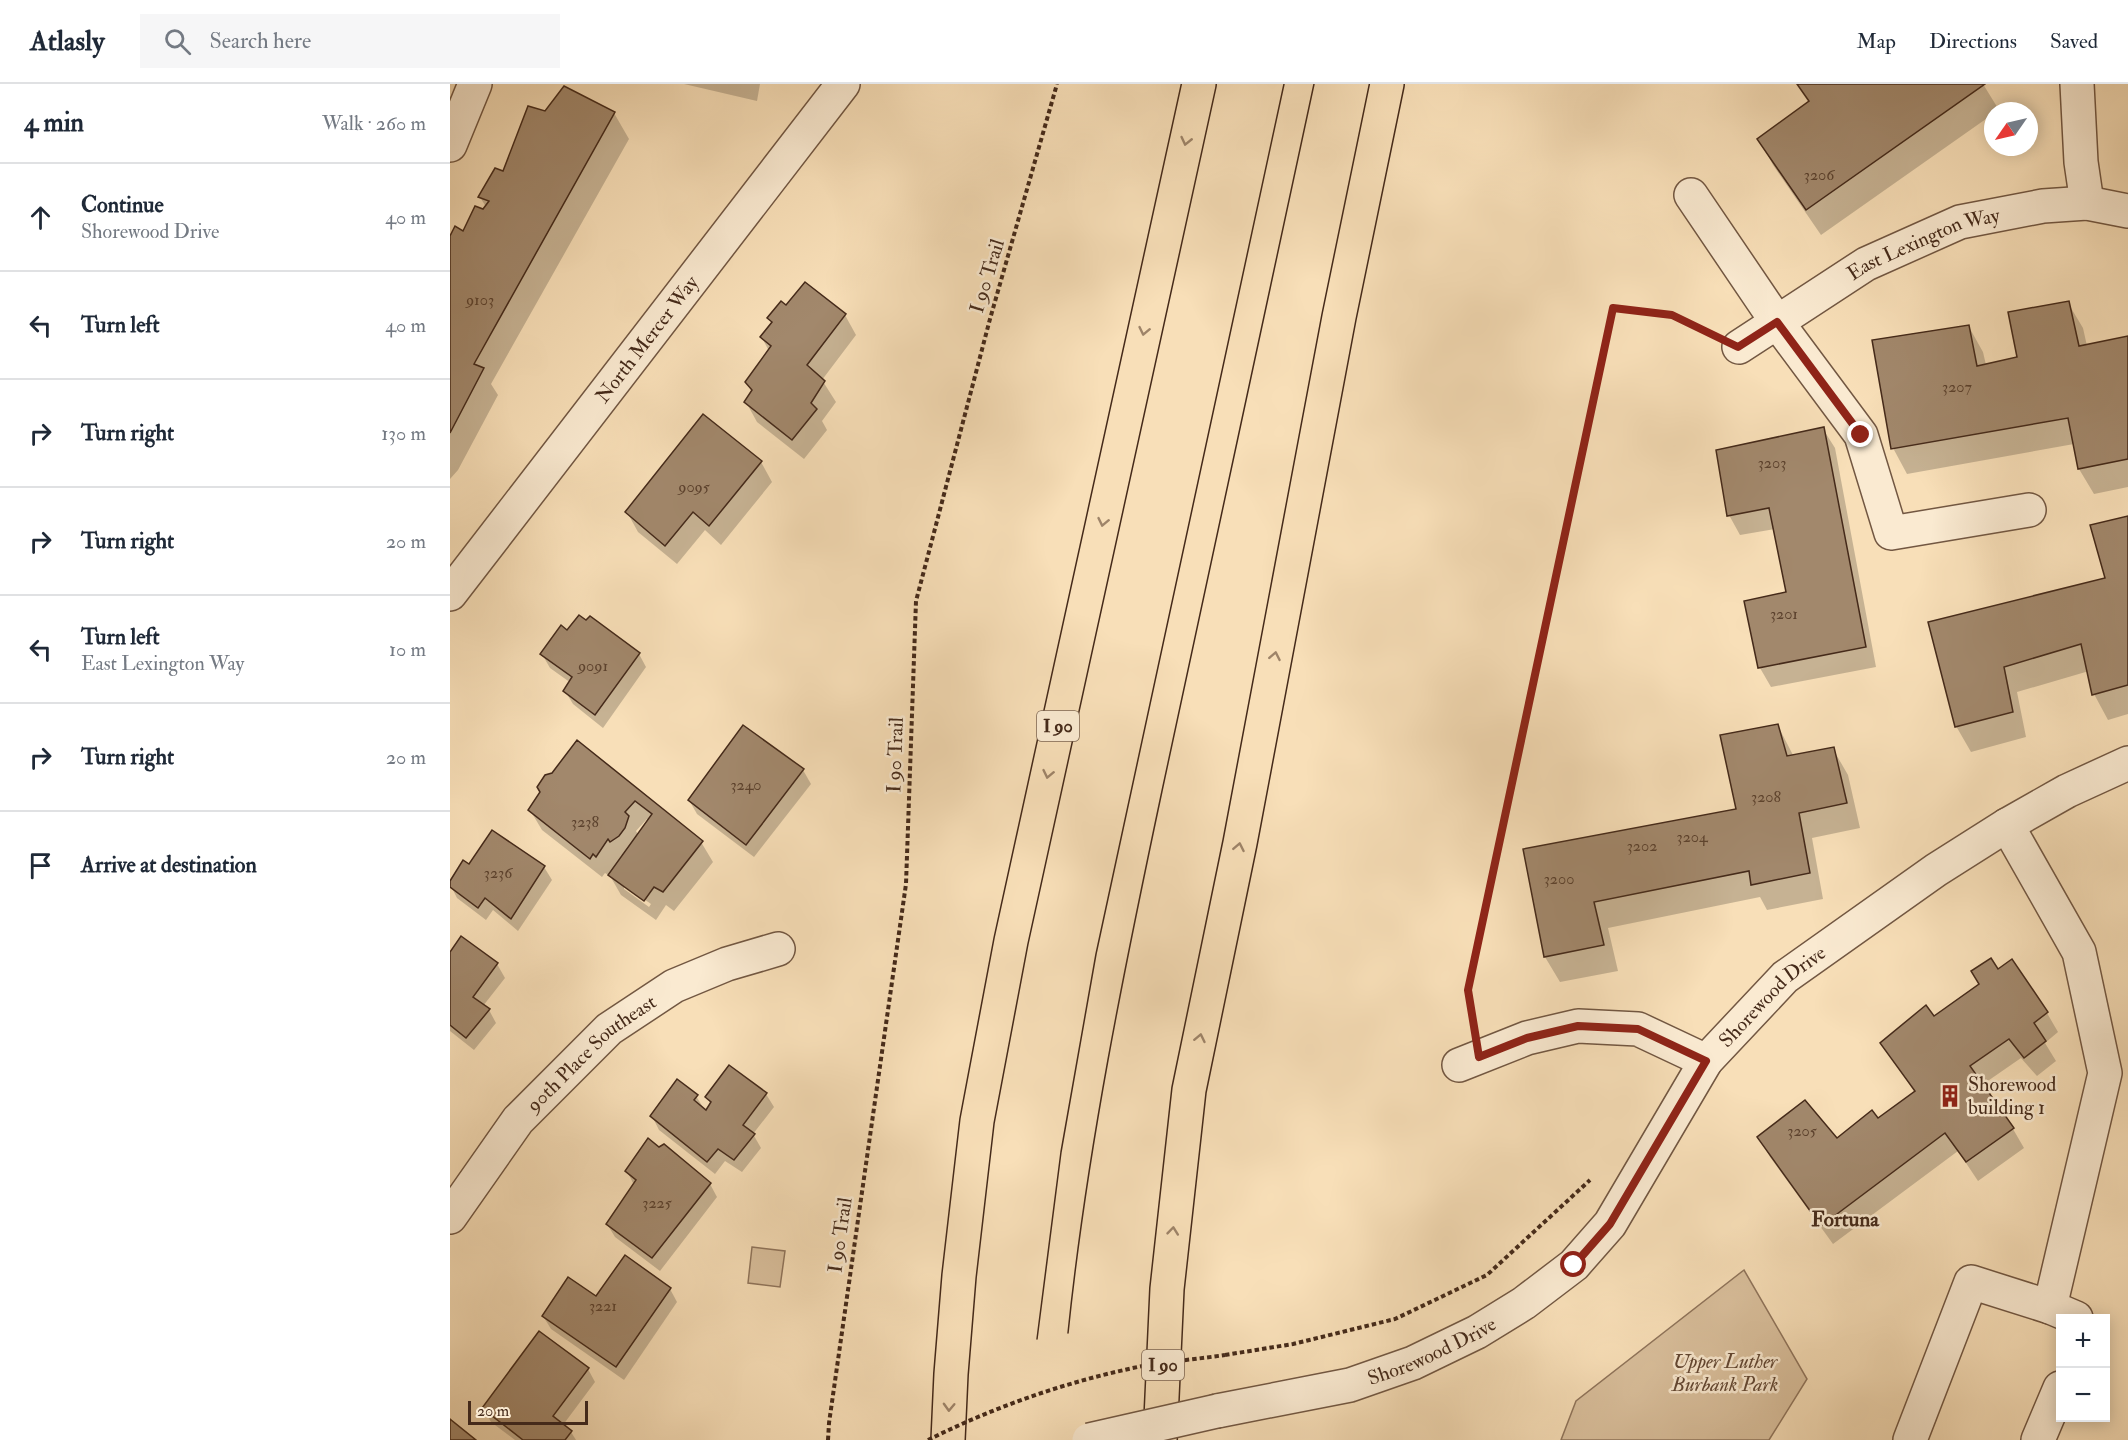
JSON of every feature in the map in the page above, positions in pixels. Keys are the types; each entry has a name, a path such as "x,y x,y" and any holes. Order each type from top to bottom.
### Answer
{"highway":[{"name":"I 90","path":"948,1440 959,1276 979,1110 1011,941 1199,84"},
{"name":"I 90","path":"1160,1440 1167,1289 1189,1090 1240,843 1339,317 1387,84"}],"street":[{"path":"450,145 475,84"},
{"name":"North Mercer Way","path":"450,594 843,84"},
{"path":"2078,84 2081,162 2087,203"},
{"path":"1691,195 1777,322 1861,435 1891,533 2029,510"},
{"name":"East Lexington Way","path":"1738,347 1866,264 1960,222 2043,206 2087,203 2128,211"},
{"name":"Shorewood Drive","path":"1089,1440 1350,1384 1413,1363 1477,1332 1524,1303 1574,1265 1610,1224 1706,1061 1785,977 1927,877 2007,825 2067,791 2128,763"},
{"path":"1910,1440 1971,1282 2063,1313 2105,1073 2079,952 2007,825"},
{"name":"90th Place Southeast","path":"450,1216 518,1120 609,1029 674,986 727,964 778,949"},
{"path":"1469,1061 1527,1038 1578,1026 1638,1029 1706,1061"},
{"path":"2038,1440 2056,1399"}],"path":[{"name":"I 90 Trail","path":"828,1440 906,884 916,601 990,319 1057,84"},
{"path":"1469,1061 1468,990 1613,308 1672,315 1738,347"},
{"path":"928,1440 962,1423 1076,1383 1126,1369 1293,1344 1395,1319 1486,1275 1565,1205 1595,1175"}],"green space":[{"path":"752,1247 785,1251 780,1287 748,1283"},
{"name":"Upper Luther Burbank Park","path":"1744,1270 1807,1379 1769,1440 1561,1440 1576,1401"}],"building":[{"path":"1797,84 1985,84 1806,210 1757,139 1809,101"},
{"path":"564,86 615,112 474,364 484,368 450,433 450,236 455,226 463,231 475,206 483,209 489,201 478,197 495,168 503,171 528,106 545,111"},
{"path":"805,282 846,314 807,365 825,381 811,403 817,409 792,440 744,402 752,390 745,382 771,346 760,337 772,322 767,318 781,301 786,305"},
{"path":"2069,301 2079,346 2128,336 2128,459 2078,469 2068,418 1891,449 1872,340 1969,325 1977,366 2017,357 2008,312"},
{"path":"703,414 762,461 709,526 693,512 665,546 625,512"},
{"path":"1824,427 1866,647 1758,668 1744,601 1786,592 1769,508 1727,516 1716,450"},
{"path":"2128,516 2128,685 2092,695 2081,644 2004,667 2013,712 1955,727 1928,622 2105,578 2090,525"},
{"path":"579,615 586,620 590,616 640,653 595,715 563,691 572,677 540,654 561,625 567,630"},
{"path":"1778,724 1787,756 1834,747 1847,803 1799,813 1810,873 1751,885 1749,871 1594,902 1604,945 1544,957 1523,849 1736,809 1720,735"},
{"path":"743,725 804,769 746,845 688,800"},
{"path":"577,740 703,841 663,892 654,887 644,901 608,875 652,814 635,801 625,812 629,816 619,836 610,842 608,839 596,857 593,854 590,859 528,810 540,792 537,787 545,775 552,773"},
{"path":"492,830 545,866 511,919 485,898 478,908 450,887 450,881 463,860 469,864"},
{"path":"461,936 498,963 473,997 490,1009 466,1038 450,1025 450,952"},
{"name":"Shorewood building 1","path":"1991,958 1998,969 2012,959 2048,1012 2034,1023 2046,1041 2024,1058 2009,1039 1970,1066 2014,1128 1966,1162 1945,1133 1821,1226 1757,1137 1805,1100 1837,1138 1872,1110 1878,1118 1915,1091 1880,1043 1926,1005 1934,1016 1979,984 1971,971"},
{"path":"729,1065 767,1093 743,1125 755,1134 734,1160 718,1149 707,1162 650,1116 677,1079 698,1095 694,1100 706,1110 711,1102 705,1097"},
{"path":"648,1138 659,1147 664,1144 711,1183 652,1258 606,1224 636,1180 625,1171"},
{"path":"625,1255 671,1288 616,1367 542,1316 568,1277 596,1296"},
{"path":"539,1331 589,1368 553,1416 572,1431 565,1440 523,1440 482,1408"},
{"path":"450,1419 476,1440 450,1440"}],"tram line":[{"path":"1037,1339 1061,1152 1096,954 1284,84"},
{"path":"1068,1333 1085,1196 1121,993 1314,84"}],"place":[{"name":"Shorewood building 1","path":"1950,1096"}],"district":[{"name":"Fortuna","path":"1845,1219"}],"route":[{"path":"1574,1265 1610,1224 1706,1061 1638,1029 1578,1026 1527,1038 1479,1057 1468,990 1613,308 1672,315 1738,347 1777,322 1861,435"}]}
